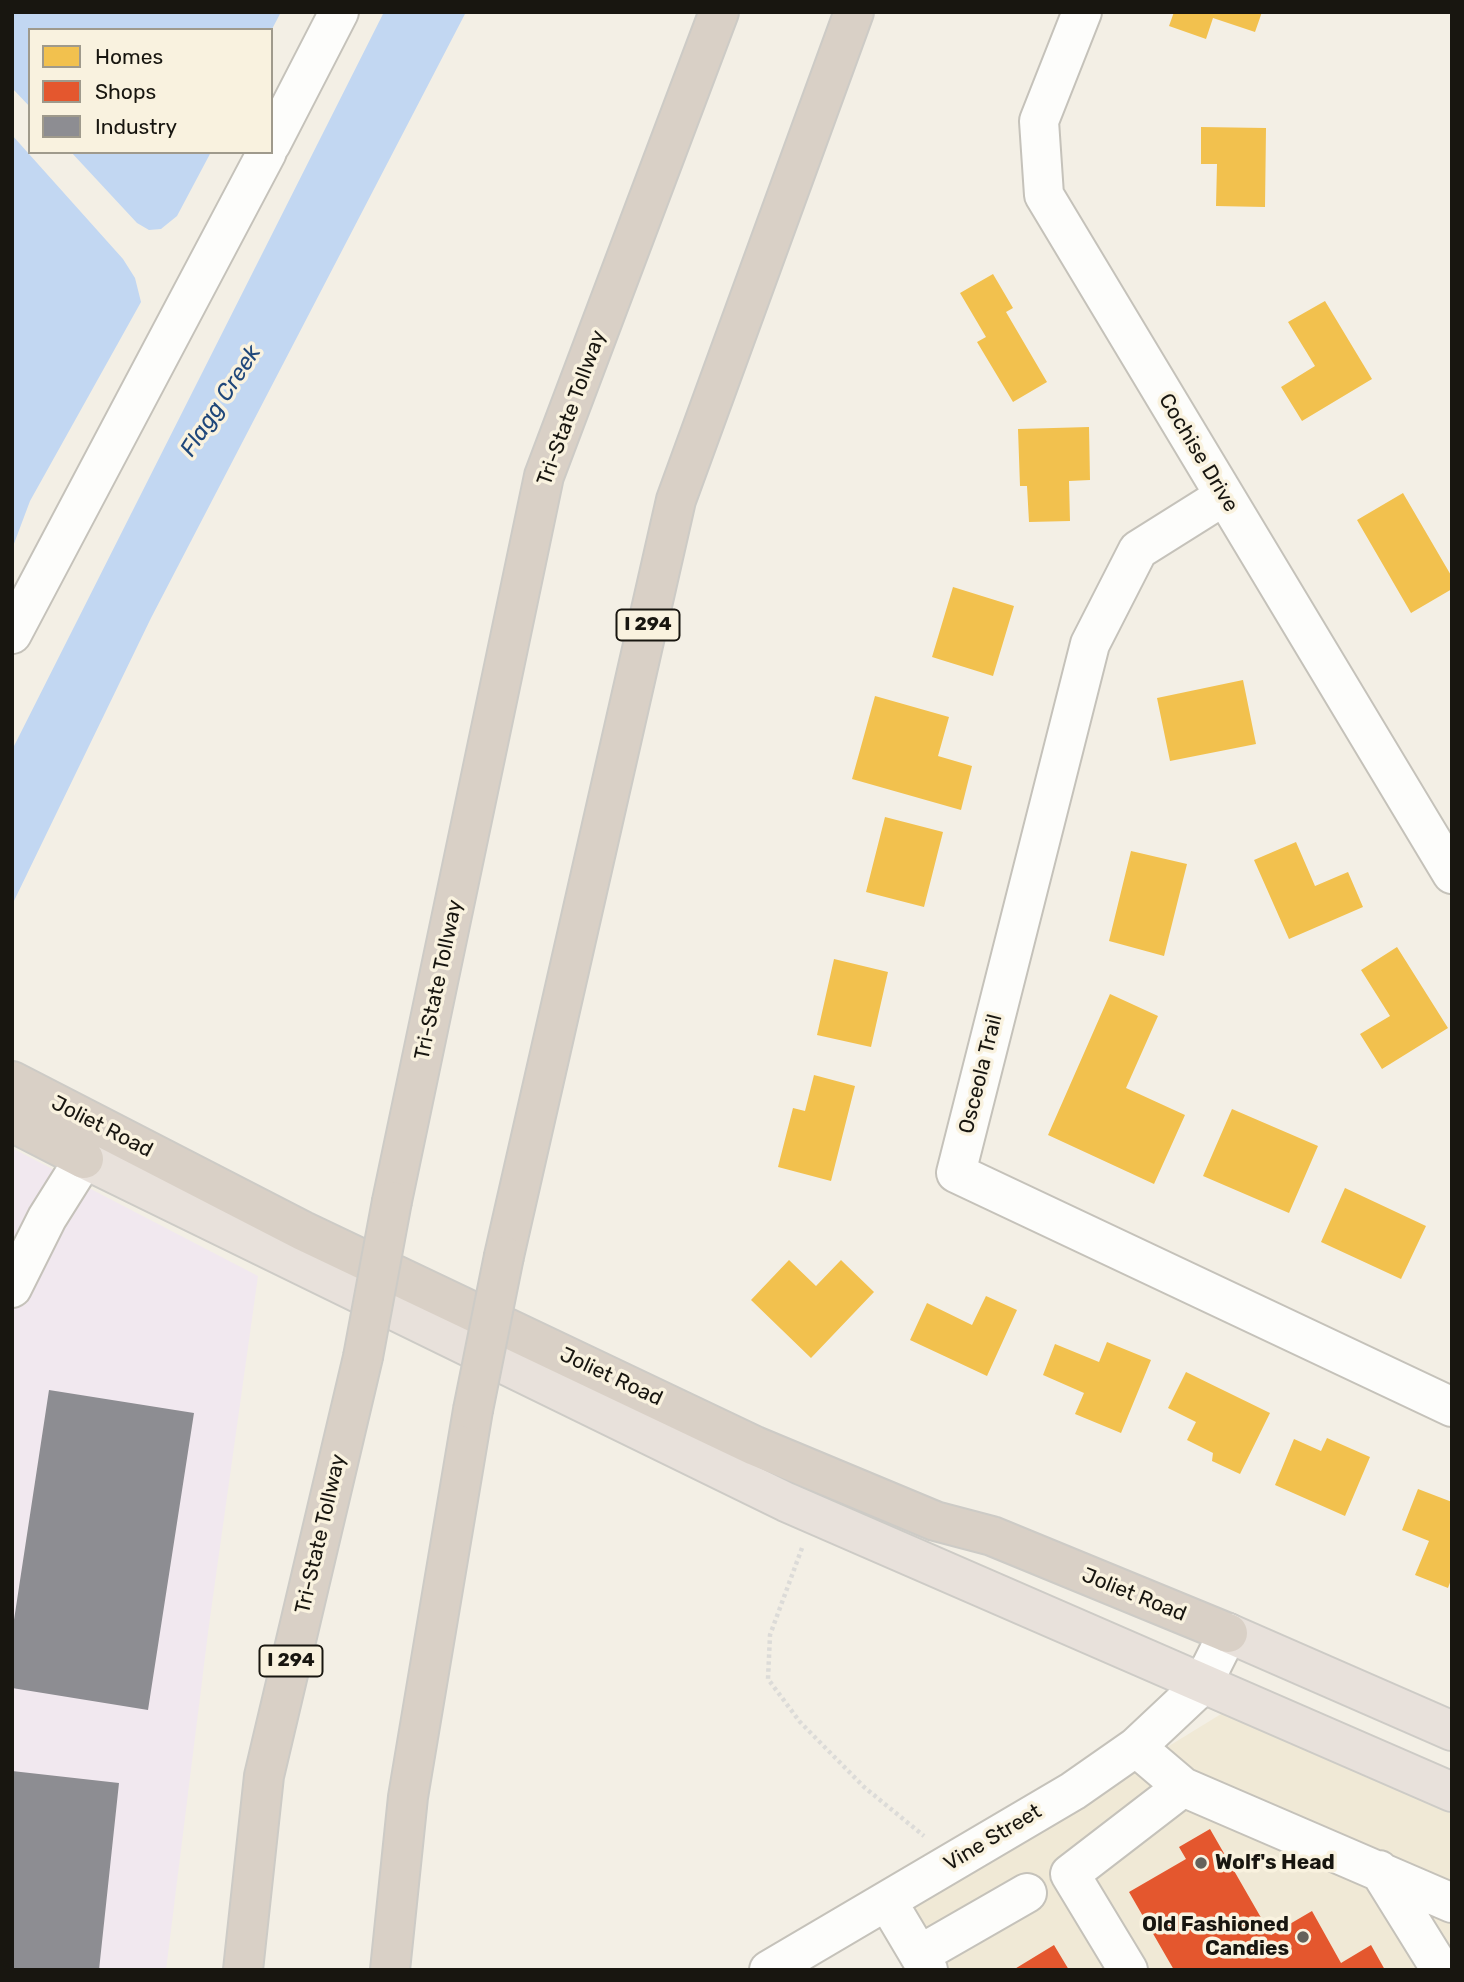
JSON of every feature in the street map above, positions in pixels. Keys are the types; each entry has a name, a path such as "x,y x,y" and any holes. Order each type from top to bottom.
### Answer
{"highway":[{"name":"Tri-State Tollway","path":"243,1970 264,1776 363,1357 392,1201 544,476 719,12"},
{"name":"I 294","path":"390,1970 408,1797 473,1410 504,1256 676,500 854,12"},
{"path":"12,1052 119,1115 297,1206 763,1431 994,1527 992,1536"},
{"name":"Joliet Road","path":"12,1081 303,1231 755,1446 935,1521 992,1536 1228,1633"},
{"name":"Joliet Road","path":"12,1122 84,1159"}],"main road":[{"name":"Joliet Road","path":"84,1159 814,1514 1452,1792"},
{"name":"Joliet Road","path":"1228,1633 1452,1731"}],"street":[{"path":"273,140 340,12"},
{"name":"Cochise Drive","path":"1082,12 1039,121 1044,195 1452,874"},
{"path":"12,634 266,154"},
{"name":"Osceola Trail","path":"1224,496 1138,550 1090,644 956,1173 1452,1407"},
{"path":"12,1288 47,1218 84,1159"},
{"path":"1202,1685 1228,1633"},
{"name":"Vine Street","path":"769,1970 1073,1791 1136,1747 1202,1685"},
{"path":"1136,1747 1183,1787 1452,1903"},
{"path":"1128,1970 1070,1874 1183,1787"},
{"path":"1379,1870 1441,1970"},
{"path":"887,1901 924,1962 1027,1893"}],"path":[{"path":"814,1514 770,1635 768,1679 800,1723 864,1787 954,1861"}],"shaded area":[{"path":"12,1148 258,1276 209,1625 166,1970 12,1970"},
{"path":"1226,1711 1452,1809 1452,1970 911,1970 882,1922"}],"water":[{"path":"12,12 281,12 273,28 28,28 28,105 12,88"},
{"name":"Flagg Creek","path":"384,12 466,12 151,618 12,905 12,750"},
{"path":"12,135 123,259 135,278 141,302 30,501 12,549"},
{"path":"73,154 210,154 177,216 161,229 149,230 137,223"}],"building: Homes":[{"path":"1174,12 1262,12 1255,32 1213,18 1206,39 1169,26"},
{"path":"1201,127 1266,128 1265,207 1216,206 1217,164 1201,164"},
{"path":"993,274 1013,308 1006,312 1047,382 1013,402 977,342 986,337 960,293"},
{"path":"1325,301 1372,379 1302,421 1281,387 1315,366 1288,322"},
{"path":"1089,427 1090,480 1069,481 1070,521 1029,522 1027,486 1020,486 1018,429"},
{"path":"1403,493 1452,577 1452,589 1411,613 1357,520"},
{"path":"953,587 1014,606 993,676 932,657"},
{"path":"1243,680 1256,744 1170,761 1157,698"},
{"path":"875,696 949,717 938,756 972,766 961,810 852,779"},
{"path":"885,817 943,832 924,907 866,892"},
{"path":"1296,842 1315,886 1348,872 1363,907 1289,939 1254,860"},
{"path":"1131,851 1187,864 1164,956 1109,941"},
{"path":"1397,947 1448,1028 1382,1069 1360,1034 1390,1016 1361,970"},
{"path":"834,959 888,972 871,1047 817,1035"},
{"path":"1110,994 1158,1016 1126,1088 1185,1115 1154,1184 1048,1135"},
{"path":"814,1075 855,1086 831,1181 778,1167 793,1108 805,1111"},
{"path":"1232,1109 1318,1146 1289,1213 1203,1176"},
{"path":"1345,1188 1426,1226 1401,1279 1321,1242"},
{"path":"789,1260 816,1286 841,1260 874,1292 811,1358 751,1300"},
{"path":"986,1296 1017,1310 987,1376 910,1340 927,1303 972,1325"},
{"path":"1107,1342 1151,1360 1121,1433 1075,1414 1084,1393 1043,1375 1055,1344 1099,1362"},
{"path":"1186,1372 1270,1413 1240,1474 1212,1461 1213,1453 1187,1440 1196,1422 1168,1408"},
{"path":"1327,1438 1370,1457 1345,1516 1275,1485 1294,1439 1321,1451"},
{"path":"1418,1489 1452,1502 1452,1577 1448,1588 1415,1575 1429,1541 1402,1530"}],"building: Shops":[{"path":"1210,1829 1271,1935 1312,1911 1341,1963 1371,1945 1385,1970 1174,1970 1129,1892 1186,1859 1179,1847"},
{"path":"1054,1945 1069,1970 1013,1970"}],"building: Industry":[{"path":"49,1390 194,1413 148,1710 12,1688 12,1633"},
{"path":"12,1771 119,1783 99,1970 12,1970"}],"place":[{"name":"Wolf's Head","path":"1201,1863"},
{"name":"Old Fashioned Candies","path":"1303,1937"}]}
